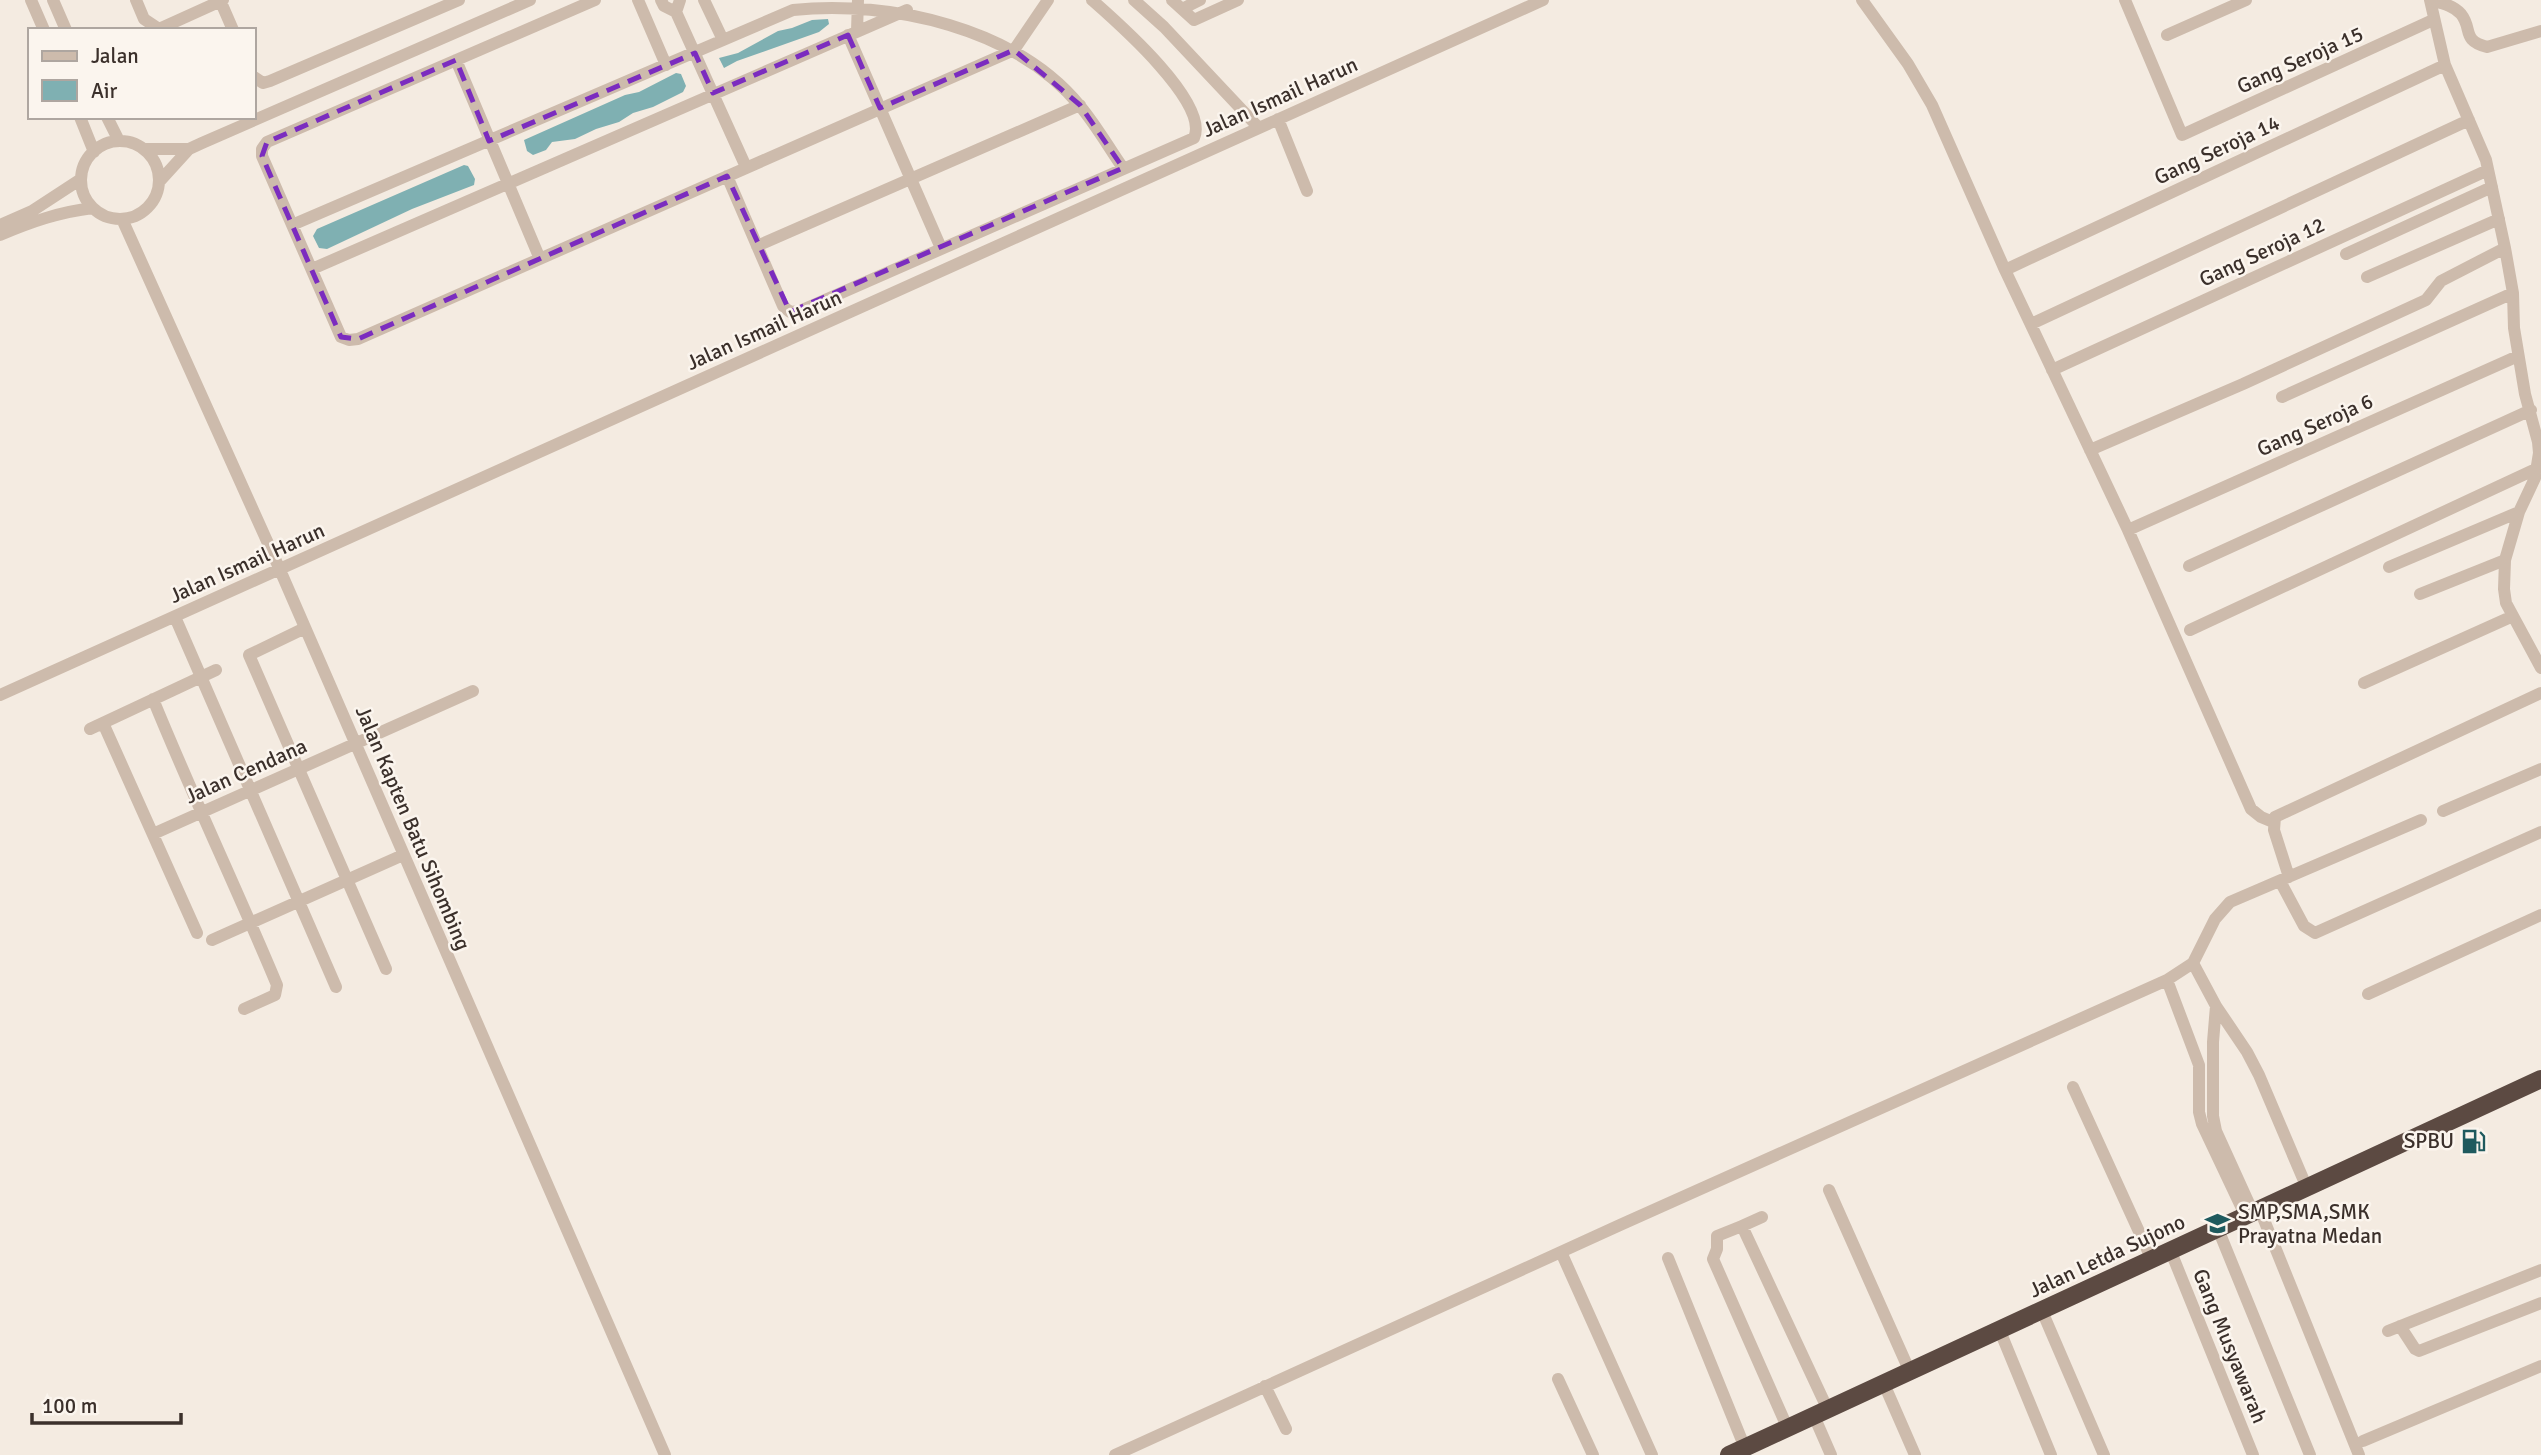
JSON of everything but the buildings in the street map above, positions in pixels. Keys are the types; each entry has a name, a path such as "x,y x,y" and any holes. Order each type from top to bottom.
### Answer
{"highway":[{"name":"Jalan Letda Sujono","path":"1737,1451 2541,1079"}],"street":[{"path":"31,0 43,28"},
{"path":"53,0 65,28"},
{"path":"136,0 144,19 158,28"},
{"path":"161,28 221,0 232,28"},
{"path":"256,78 263,83 270,81 459,0"},
{"path":"144,149 156,164 159,182 154,200 148,208 132,218 122,219 106,217 93,208 84,195 81,179 85,164 94,152 106,144 119,141 144,149 189,149 530,0"},
{"path":"595,0 267,142 262,149 262,156 341,337 358,340 1014,50 1048,0"},
{"path":"638,0 666,65"},
{"path":"661,0 664,6 678,6 695,53 746,167"},
{"path":"704,0 723,40"},
{"path":"727,176 783,306 790,312 800,311 1195,138 1198,130 1195,114 1173,83 1135,38 1092,0"},
{"path":"1134,0 1164,27 1259,128"},
{"path":"1177,4 1200,0"},
{"path":"1177,4 1194,20 1238,0"},
{"name":"Jalan Ismail Harun","path":"0,695 1543,0"},
{"path":"1862,0 1925,91 2005,270 2128,530 2251,809 2273,822"},
{"name":"Gang Seroja 15","path":"2124,0 2182,135 2433,20"},
{"path":"2167,35 2246,0"},
{"path":"2541,31 2487,47 2471,39 2460,14 2449,6 2430,0 2445,65 2483,151 2488,170 2505,248 2518,356 2538,442 2538,468 2519,513 2505,560 2504,589 2506,604 2541,668"},
{"path":"292,225 793,10 858,1 911,8 949,19 1014,50 1080,106 1123,168"},
{"path":"858,1 852,33 880,108 942,248"},
{"path":"312,269 911,8"},
{"path":"456,60 540,259"},
{"name":"Gang Seroja 14","path":"2005,270 2445,65"},
{"path":"757,246 1080,106"},
{"path":"81,119 94,152"},
{"path":"108,119 119,141"},
{"path":"1278,119 1307,191"},
{"path":"2031,324 2469,120"},
{"path":"159,182 189,149"},
{"name":"Gang Seroja 12","path":"2052,370 2488,170"},
{"path":"0,225 32,211 81,179"},
{"path":"2346,254 2492,187"},
{"path":"0,236 37,219 93,208"},
{"name":"Jalan Kapten Batu Sihombing","path":"122,219 305,628 664,1455"},
{"path":"2367,277 2499,219"},
{"path":"2090,450 2243,384 2426,300 2441,281 2505,248"},
{"path":"2282,397 2512,293"},
{"name":"Gang Seroja 6","path":"2128,530 2518,356"},
{"path":"2189,566 2531,410"},
{"path":"2190,630 2538,468"},
{"path":"2389,567 2519,513"},
{"path":"2420,594 2505,560"},
{"path":"174,617 336,988"},
{"path":"2364,683 2513,617"},
{"path":"305,628 249,655 386,969"},
{"path":"90,729 216,670"},
{"name":"Jalan Cendana","path":"153,834 473,691"},
{"path":"2541,693 2287,810 2275,817 2273,822 2284,879 2304,926 2312,933 2541,832"},
{"path":"153,699 278,989 275,995 244,1009"},
{"path":"103,723 197,933"},
{"path":"2443,811 2541,769"},
{"path":"1115,1455 2167,980 2193,963 2225,905 2421,820"},
{"path":"212,940 403,855"},
{"path":"2368,994 2541,915"},
{"path":"2193,963 2216,1006 2259,1074 2307,1188"},
{"path":"2167,980 2199,1065 2199,1112 2202,1124 2252,1211"},
{"path":"2216,1006 2212,1053 2213,1116 2216,1131 2359,1455"},
{"path":"2073,1087 2152,1260"},
{"path":"1829,1190 1910,1372"},
{"path":"1762,1217 1717,1236 1717,1249 1713,1259 1788,1429"},
{"path":"1742,1226 1821,1413 1831,1455"},
{"path":"2218,1229 2310,1455"},
{"path":"1561,1252 1651,1455"},
{"name":"Gang Musyawarah","path":"2171,1252 2253,1455"},
{"path":"1668,1258 1737,1451"},
{"path":"2541,1270 2394,1328 2419,1351 2541,1303"},
{"path":"2042,1311 2104,1455"},
{"path":"2000,1331 2051,1455"},
{"path":"2363,1441 2541,1366"},
{"path":"1558,1379 1593,1455"},
{"path":"1884,1384 1915,1455"},
{"path":"1265,1386 1286,1429"}],"highlighted area":[{"path":"848,35 880,108 1014,50 1080,105 1123,168 790,312 727,176 358,339 341,337 262,156 267,142 456,60 489,141 695,53 713,93"}],"water":[{"path":"828,19 829,24 819,32 724,68 719,58 738,53 778,31 812,20"},
{"path":"676,73 681,74 686,86 683,92 575,139 552,142 546,150 533,155 527,151 524,140 625,95 639,92"},
{"path":"464,165 468,166 475,179 474,185 412,209 327,249 319,248 313,236 317,229"}],"place":[{"name":"SPBU","path":"2474,1141"},
{"name":"SMP,SMA,SMK Prayatna Medan","path":"2218,1224"}]}
